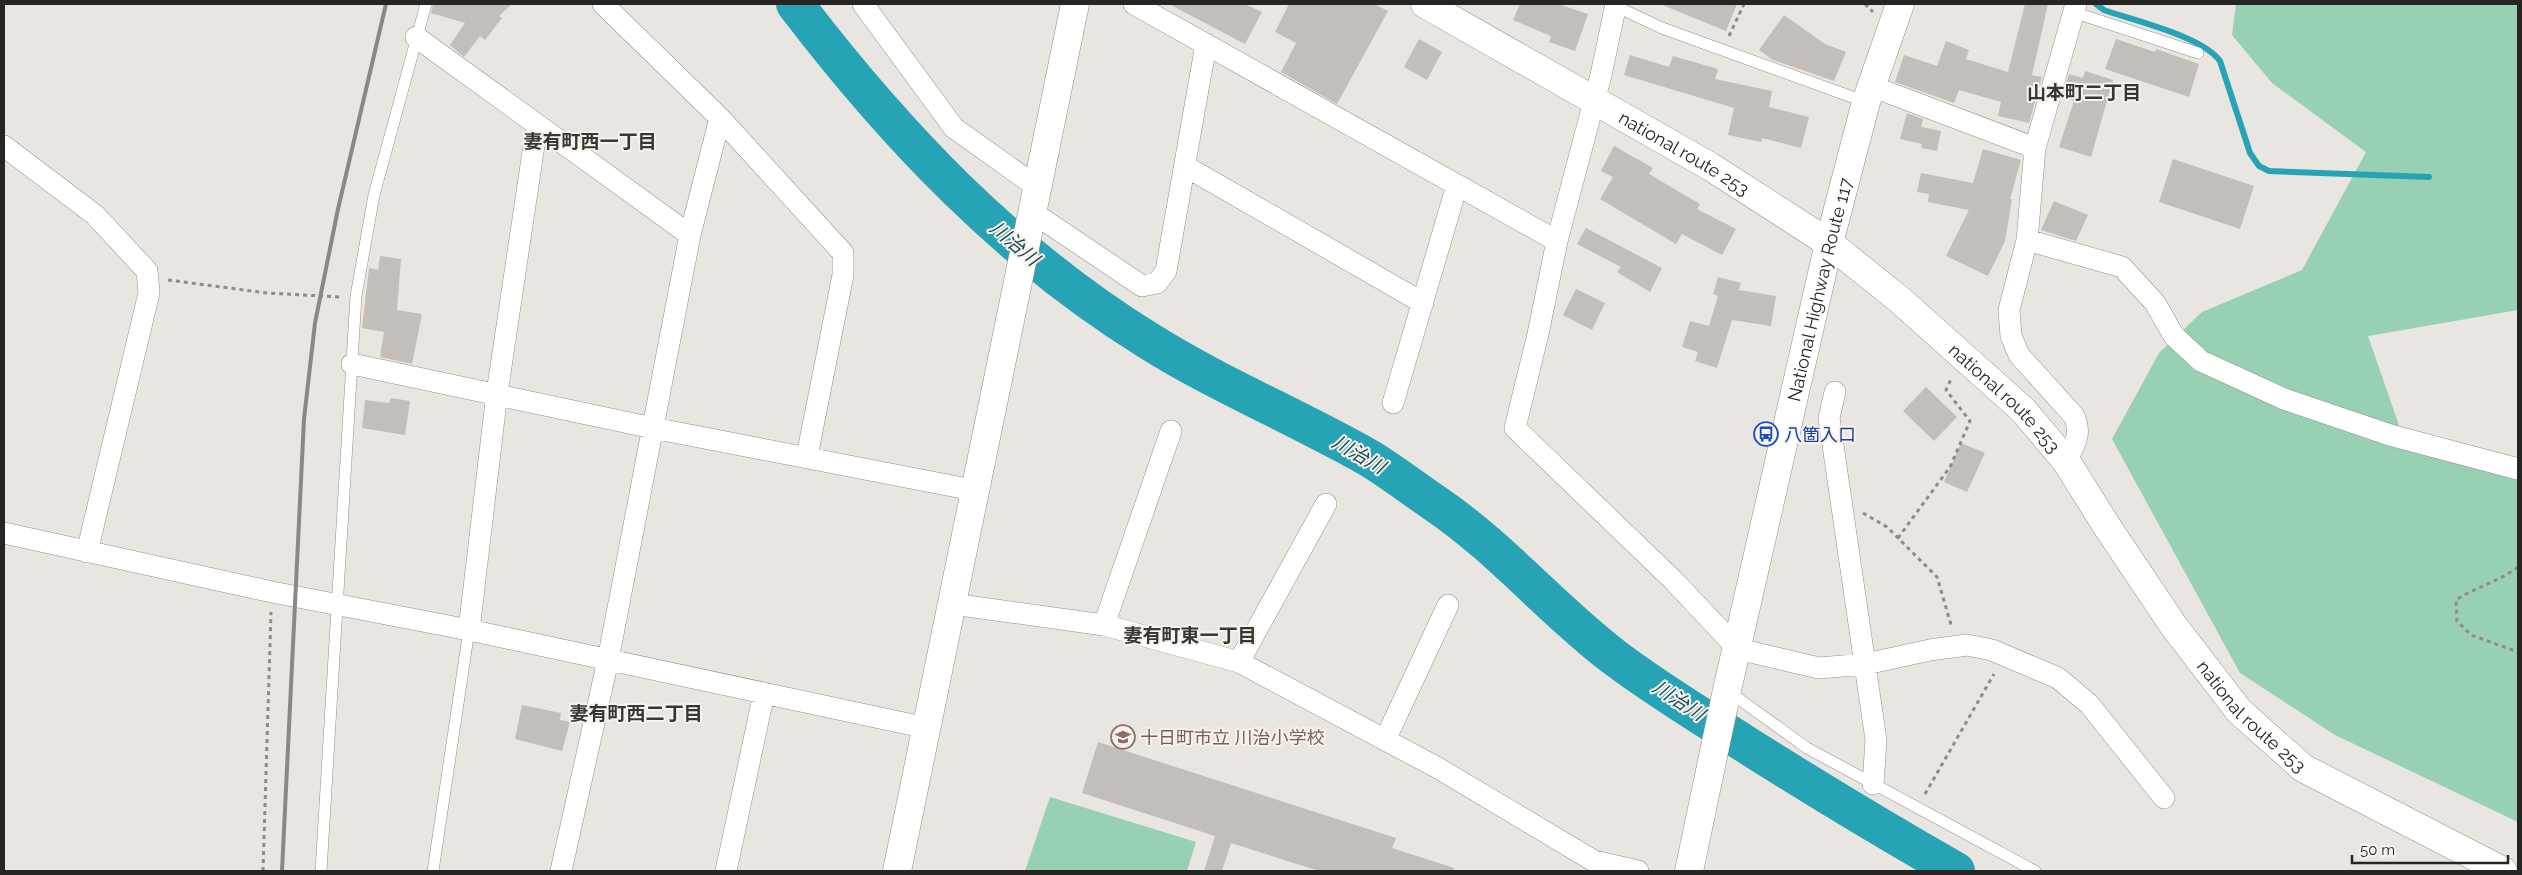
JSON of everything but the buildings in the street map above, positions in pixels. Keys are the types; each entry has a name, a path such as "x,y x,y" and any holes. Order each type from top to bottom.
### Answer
{"main road":[{"path":"897,871 953,604 973,490 1075,4"},
{"name":"national route 253","path":"1425,4 1595,99 1711,167 1829,243 1900,300 1965,355 2023,410 2066,461 2173,625 2239,710 2303,768 2503,871"},
{"name":"National Highway Route 117","path":"1689,871 1727,690 1738,649 1829,243 1869,94 1900,4"}],"street":[{"path":"603,4 720,118 843,253 843,275 807,456"},
{"path":"863,4 954,128 1033,206 1142,286 1157,283 1166,271 1206,44"},
{"path":"1134,4 1557,241"},
{"path":"1616,5 1595,99 1557,241 1538,334 1515,428 1673,580 1738,649 1820,668 1866,664 1930,650 1967,645 2003,654 2058,678 2088,704 2164,798"},
{"path":"2066,461 2076,441 2079,428 2074,416 2019,355 2012,336 2009,310 2027,240 2035,148 2074,8"},
{"path":"416,37 690,235"},
{"path":"1869,94 2035,148"},
{"path":"560,871 608,660 690,235 720,118"},
{"path":"469,630 497,393 537,125"},
{"path":"4,146 95,215 146,271 149,293 87,552"},
{"path":"1185,166 1422,303"},
{"path":"1393,403 1457,185"},
{"path":"2027,240 2122,267 2155,303 2174,336 2201,361 2284,399 2390,435 2518,468"},
{"path":"352,364 497,393 653,428 807,456 973,490"},
{"path":"1835,392 1829,418 1876,740 1873,784"},
{"path":"1104,625 1171,431"},
{"path":"1239,662 1326,504"},
{"path":"4,533 272,592 469,630 927,728"},
{"path":"953,604 1104,625 1239,662 1438,768 1594,861 1638,871"},
{"path":"1385,740 1448,605"},
{"path":"726,871 764,693"}],"lane":[{"path":"321,871 356,296 374,195 426,4"},
{"path":"1616,5 1662,28 1723,50 1869,94"},
{"path":"2074,8 2198,53"},
{"path":"433,871 469,630"},
{"path":"1727,690 1807,748 2035,871"}],"path":[{"path":"1723,50 1744,4"},
{"path":"146,271 172,281 267,294 356,296"},
{"path":"1898,538 1950,467 1970,421 1946,390 1952,376"},
{"path":"1841,500 1887,527 1937,578 1958,646"},
{"path":"2518,567 2509,574 2472,589 2456,600 2457,621 2471,635 2518,652"},
{"path":"263,871 272,592"},
{"path":"1917,808 1993,678 2003,654"}],"green space":[{"path":"2236,4 2518,4 2518,310 2368,336 2402,434 2518,476 2518,822 2335,735 2240,673 2112,439 2159,353 2202,312 2302,270 2366,152 2272,83 2232,35"},
{"path":"1050,797 1196,842 1187,871 1025,871"}],"waterway":[{"name":"川治川","path":"795,4 873,100 957,189 1001,231 1097,307 1149,341 1230,387 1378,463 1460,521 1591,638 1645,680 1795,775 1956,871"},
{"path":"2096,4 2104,10 2184,37 2211,52 2220,61 2250,153 2259,166 2269,171 2429,177"}],"railway":[{"path":"282,871 304,419 315,323 338,209 386,4"}],"place":[{"name":"八箇入口","path":"1766,434"},
{"name":"十日町市立 川治小学校","path":"1123,737"}],"district":[{"name":"山本町二丁目","path":"2084,92"},
{"name":"妻有町西一丁目","path":"590,141"},
{"name":"妻有町東一丁目","path":"1190,635"},
{"name":"妻有町西二丁目","path":"636,713"}]}
